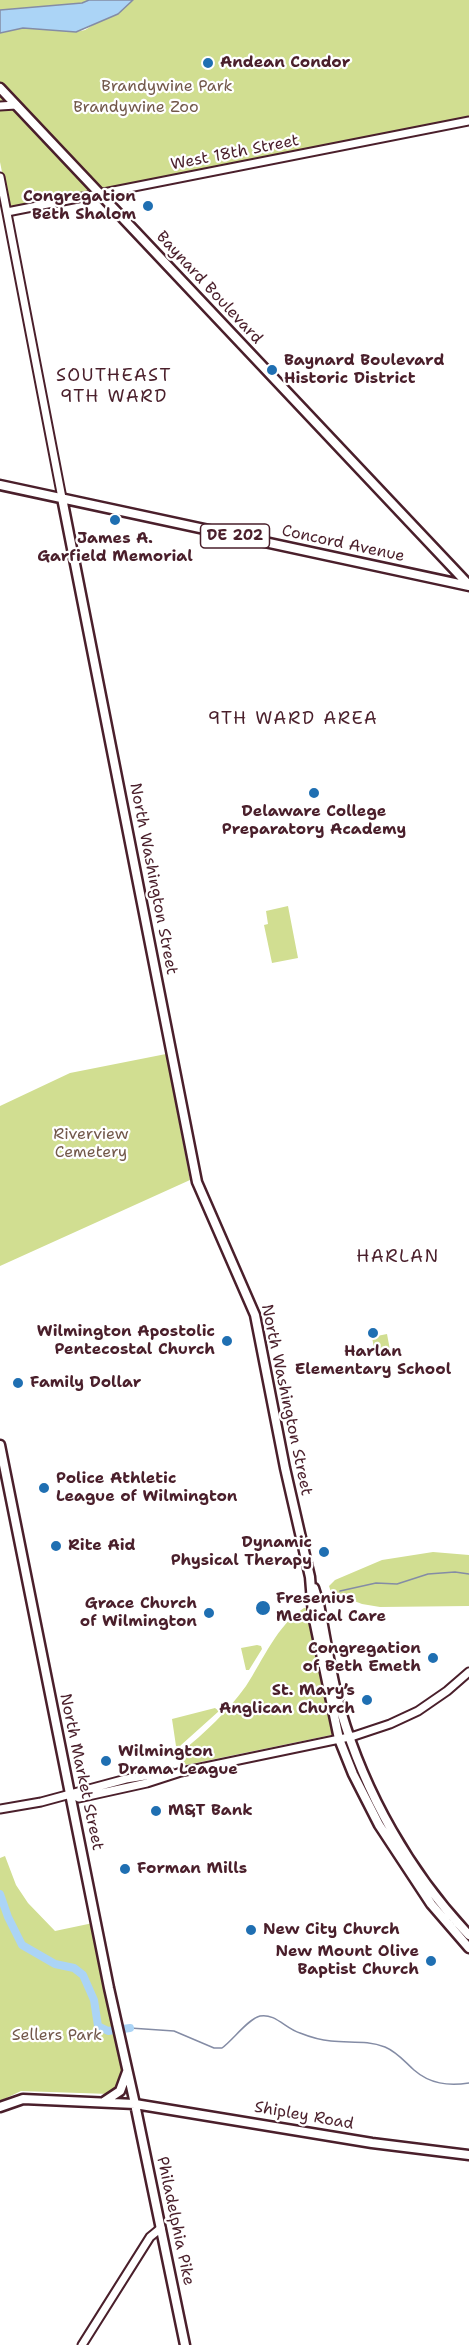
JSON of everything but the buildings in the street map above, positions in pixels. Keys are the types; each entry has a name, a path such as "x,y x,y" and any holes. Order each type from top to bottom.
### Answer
{"main road":[{"name":"Baynard Boulevard","path":"0,92 16,105 469,586"},
{"name":"Concord Avenue","path":"0,485 469,586"},
{"name":"North Washington Street","path":"62,498 197,1182 255,1315 285,1468 310,1577 319,1604 341,1709 368,1785 400,1842 443,1905 469,1935"},
{"name":"North Market Street","path":"0,1445 109,1988 135,2104"},
{"name":"North Washington Street","path":"310,1577 313,1615 339,1739 353,1774 379,1825 436,1911 469,1948"},
{"path":"105,2101 120,2091 128,2069"},
{"name":"Shipley Road","path":"0,2107 23,2099 135,2104 203,2113 372,2143 469,2155"},
{"name":"Philadelphia Pike","path":"135,2104 185,2345"}],"street":[{"path":"0,106 16,105"},
{"name":"West 18th Street","path":"7,212 469,121"},
{"name":"North Washington Street","path":"0,177 62,498"},
{"path":"0,1809 71,1794 126,1779 180,1772 350,1737 390,1724 418,1711 469,1672"},
{"path":"82,2345 150,2238 161,2228"}],"green space":[{"path":"0,0 89,0 82,3 0,10"},
{"name":"Brandywine Park","path":"133,0 469,0 469,117 9,207 0,162 0,33 23,28 76,32 85,30"},
{"path":"288,906 298,958 272,963 264,925 268,924 266,911"},
{"name":"Riverview Cemetery","path":"166,1054 190,1180 0,1266 0,1106 70,1073"},
{"path":"387,1334 390,1350 375,1354 372,1337"},
{"path":"433,1552 469,1555 469,1606 380,1607 362,1604 331,1592 329,1586 335,1580 382,1560"},
{"path":"304,1608 310,1609 336,1734 186,1765 179,1757 181,1752 232,1704 246,1686 278,1633 294,1615"},
{"path":"257,1645 262,1649 249,1670 246,1670 241,1648"},
{"path":"215,1708 219,1711 180,1746 176,1746 172,1719"},
{"name":"Sellers Park","path":"5,1856 16,1885 28,1903 55,1931 93,1923 122,2071 119,2085 109,2094 21,2091 0,2101 0,1858"}],"water":[{"path":"89,0 133,0 118,14 76,32 23,28 0,33 0,10 82,3"}],"waterway":[{"path":"340,1591 376,1583 397,1584 428,1574 455,1572 469,1574"},
{"path":"0,1894 22,1945 55,1964 74,1968 83,1975 94,2000 98,2026 108,2031 130,2028"},
{"path":"130,2028 174,2031 214,2048 222,2048 255,2018 265,2016 315,2038 372,2043 385,2047 397,2054 420,2075 433,2081 447,2084 469,2083"}],"place":[{"name":"Andean Condor","path":"208,63"},
{"name":"Congregation Beth Shalom","path":"148,206"},
{"name":"Baynard Boulevard Historic District","path":"272,370"},
{"name":"James A. Garfield Memorial","path":"115,520"},
{"name":"Delaware College Preparatory Academy","path":"314,793"},
{"name":"Harlan Elementary School","path":"373,1333"},
{"name":"Wilmington Apostolic Pentecostal Church","path":"227,1341"},
{"name":"Family Dollar","path":"18,1383"},
{"name":"Police Athletic League of Wilmington","path":"44,1488"},
{"name":"Rite Aid","path":"56,1546"},
{"name":"Dynamic Physical Therapy","path":"324,1552"},
{"name":"Fresenius Medical Care","path":"263,1608"},
{"name":"Grace Church of Wilmington","path":"209,1613"},
{"name":"Congregation of Beth Emeth","path":"433,1658"},
{"name":"St. Mary’s Anglican Church","path":"367,1700"},
{"name":"Wilmington Drama League","path":"106,1761"},
{"name":"M&T Bank","path":"156,1811"},
{"name":"Forman Mills","path":"125,1869"},
{"name":"New City Church","path":"251,1930"},
{"name":"New Mount Olive Baptist Church","path":"431,1961"}],"district":[{"name":"SOUTHEAST 9TH WARD","path":"114,386"},
{"name":"9TH WARD AREA","path":"293,719"},
{"name":"HARLAN","path":"398,1257"}],"park label":[{"name":"Brandywine Zoo","path":"136,108"}]}
